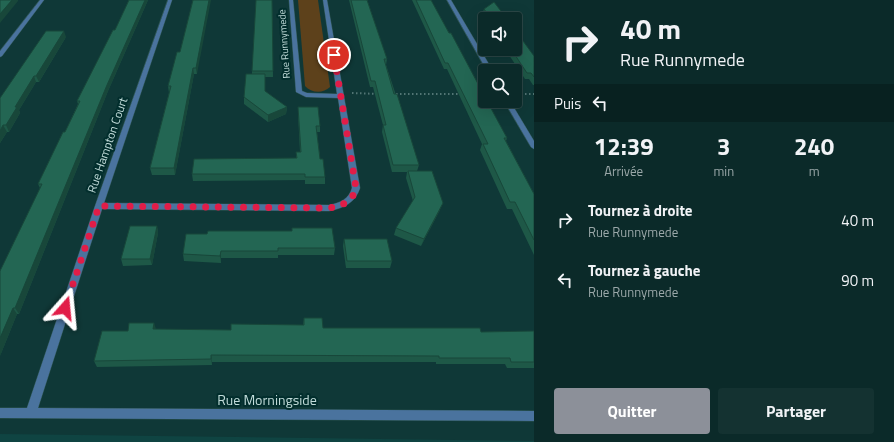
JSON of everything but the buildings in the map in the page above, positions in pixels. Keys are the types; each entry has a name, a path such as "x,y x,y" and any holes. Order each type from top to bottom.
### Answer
{"street":[{"path":"0,55 42,0"},
{"name":"Rue Hampton Court","path":"31,412 99,206 170,0"},
{"name":"Rue Runnymede","path":"291,0 299,92 306,95 340,96"},
{"path":"99,206 329,208 345,204 355,194 356,188 325,0"},
{"path":"449,0 486,64"},
{"path":"511,108 534,147"},
{"name":"Rue Morningside","path":"0,413 534,416"}],"path":[{"path":"351,93 383,94"},
{"path":"391,94 461,94"},
{"path":"522,94 534,94"}],"shaded area":[{"path":"298,0 318,0 330,87 321,92 310,90 305,86"},
{"path":"0,434 534,441 534,442 0,442"}],"route":[{"path":"65,308 99,206 329,208 338,207 351,199 355,194 356,188 334,55"}]}
